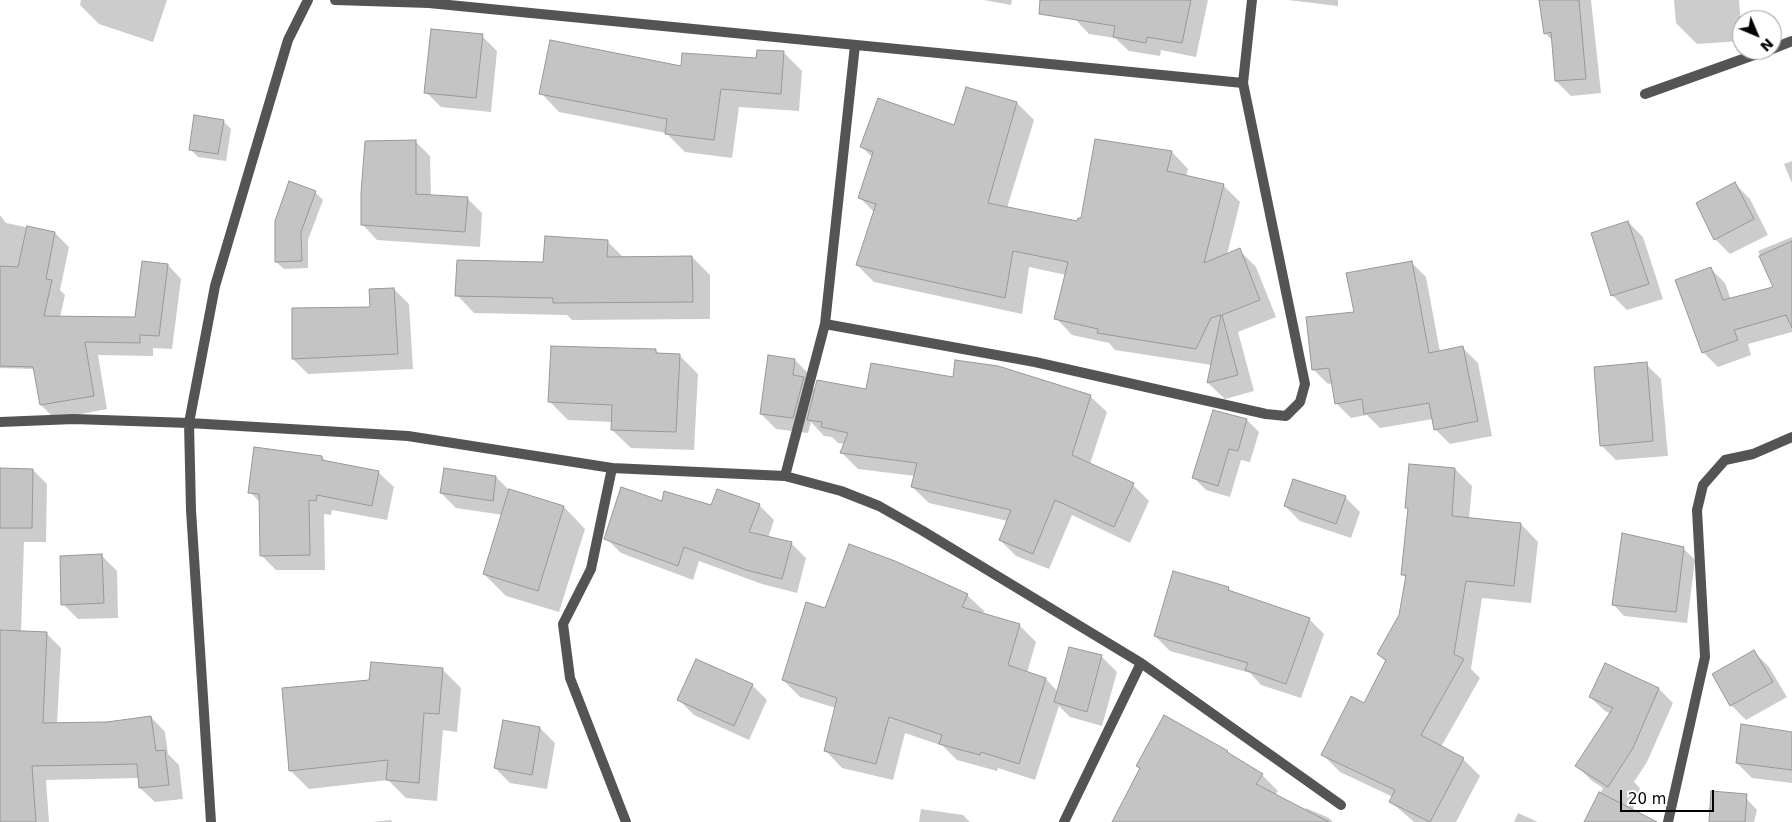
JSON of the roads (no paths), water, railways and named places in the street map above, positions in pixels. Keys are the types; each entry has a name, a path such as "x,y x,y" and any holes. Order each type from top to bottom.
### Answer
{"street":[{"path":"211,822 191,510 189,423 215,286 288,40 308,0"},
{"path":"335,0 429,3 1243,83"},
{"path":"825,324 1035,362 1266,414 1286,416 1300,402 1305,384 1243,83 1252,0"},
{"path":"785,476 825,324 856,45"},
{"path":"1645,94 1740,60"},
{"path":"0,422 74,419 189,423 408,436 612,468 785,476 841,491 879,506 1141,663 1341,805"},
{"path":"1668,822 1705,657 1697,510 1703,485 1725,460 1753,454 1792,437"},
{"path":"612,468 591,569 563,624 570,678 626,822"},
{"path":"1064,822 1141,663"}]}
